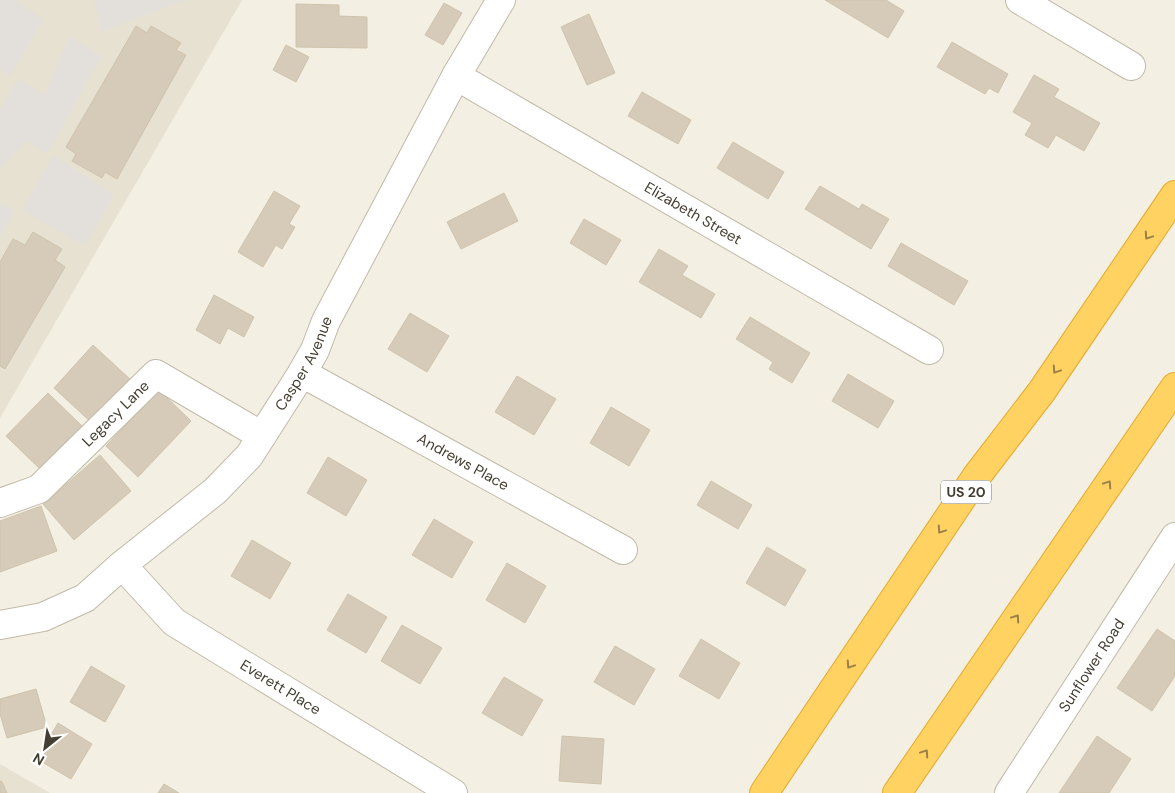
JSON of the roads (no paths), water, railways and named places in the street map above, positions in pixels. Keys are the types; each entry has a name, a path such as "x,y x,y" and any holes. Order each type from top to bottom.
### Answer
{"highway":[{"name":"US 20","path":"764,793 976,477 1042,391 1175,195"},
{"path":"897,793 1175,387"}],"street":[{"name":"Casper Avenue","path":"0,624 43,616 85,598 122,565 215,491 249,456 302,374 315,350 326,321 456,76 501,0"},
{"path":"1020,0 1132,66"},
{"name":"Elizabeth Street","path":"456,76 929,350"},
{"name":"Legacy Lane","path":"0,502 38,489 156,374 262,436"},
{"name":"Andrews Place","path":"302,374 623,550"},
{"name":"Sunflower Road","path":"1009,793 1175,537"},
{"name":"Everett Place","path":"122,565 174,622 453,793"}]}
